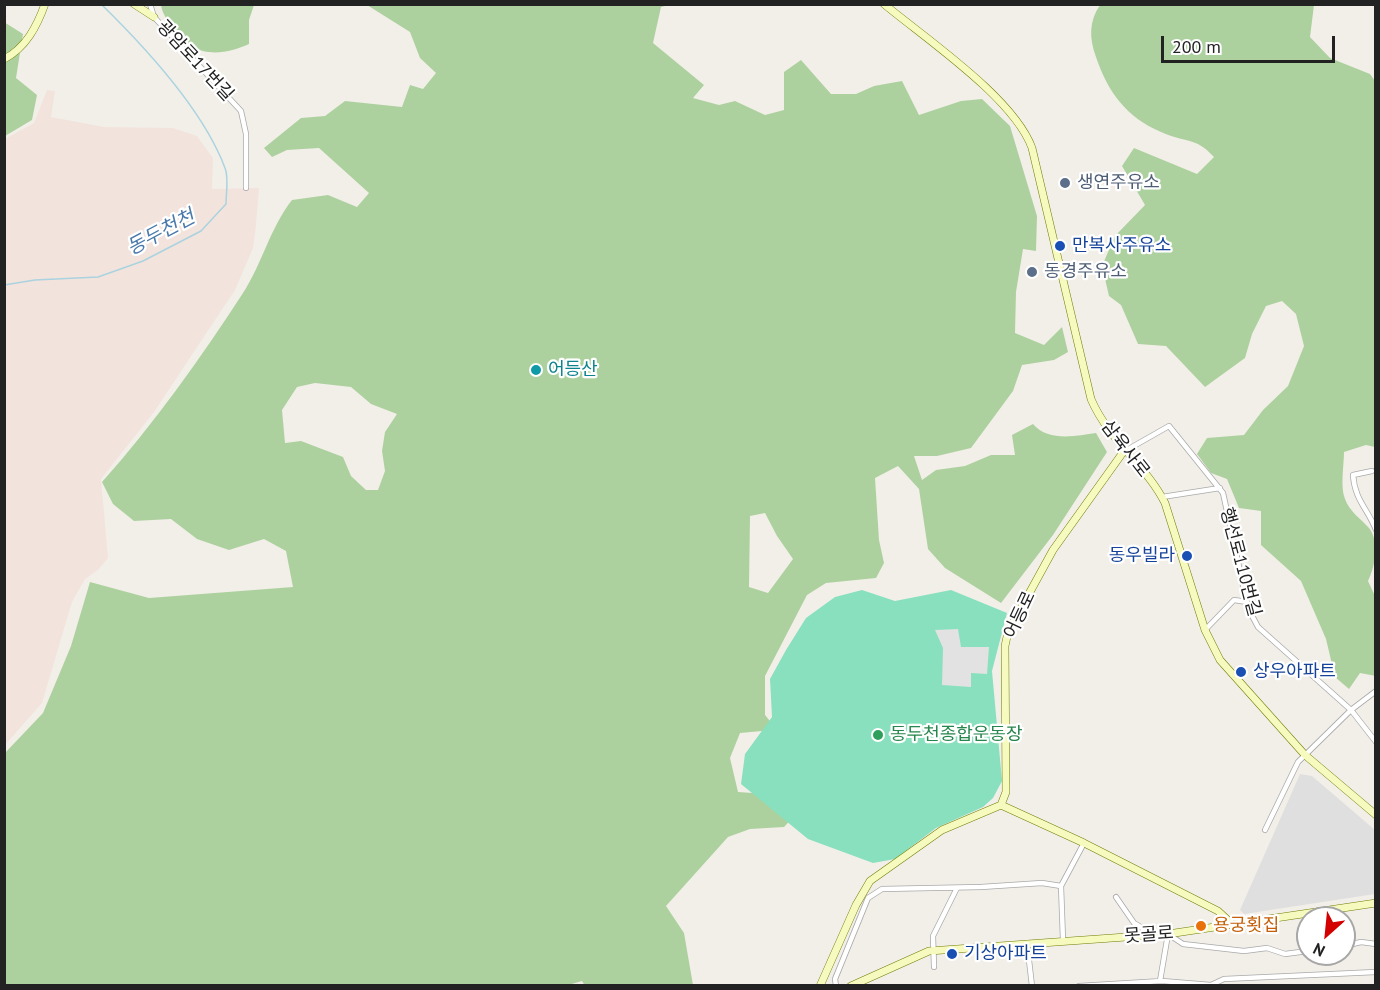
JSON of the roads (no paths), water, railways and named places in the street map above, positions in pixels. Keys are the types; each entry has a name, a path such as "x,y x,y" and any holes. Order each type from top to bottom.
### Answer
{"street":[{"path":"4,59 13,55 37,25 45,4"},
{"path":"134,4 154,17"},
{"name":"광암로17번길","path":"150,4 154,17 241,111 246,134 246,188"},
{"name":"삼육사로","path":"884,4 993,94 1024,129 1032,148 1091,399 1104,425 1162,497 1205,630 1226,670 1305,754 1376,815"},
{"name":"행선로110번길","path":"1124,451 1169,426 1220,488 1247,602 1258,627 1352,710 1376,742"},
{"name":"어등로","path":"1001,805 1006,792 1005,646 1008,632 1053,550 1124,451"},
{"path":"1372,471 1353,475 1354,487 1363,510 1376,530"},
{"path":"1162,497 1220,488"},
{"path":"1205,630 1234,600 1247,602"},
{"path":"1265,830 1294,769 1305,754 1376,691"},
{"path":"820,986 856,905 870,881 942,830 1001,805 1084,843 1218,911 1232,924"},
{"path":"1064,940 1061,886 1084,843"},
{"path":"836,986 835,980 864,908 875,892 882,889 957,888 1042,883 1061,886"},
{"path":"934,968 933,936 957,888"},
{"path":"1116,897 1134,923 1154,935"},
{"name":"못골로","path":"1356,907 1376,903"},
{"name":"못골로","path":"851,986 932,951 1168,934 1296,917"},
{"path":"1160,981 1168,934 1183,944 1244,951 1267,948 1285,954 1296,953"},
{"path":"1027,943 1032,986"},
{"path":"1356,943 1376,944"},
{"path":"1079,986 1160,981 1213,985 1224,979 1376,972"}],"waterway":[{"name":"동두천천","path":"4,285 35,280 98,277 143,261 201,231 226,204 226,172 203,124 154,59 101,4"}],"place":[{"name":"생연주유소","path":"1065,183"},
{"name":"만복사주유소","path":"1060,246"},
{"name":"동경주유소","path":"1032,272"},
{"name":"어등산","path":"536,370"},
{"name":"동우빌라","path":"1187,556"},
{"name":"상우아파트","path":"1241,672"},
{"name":"동두천종합운동장","path":"878,735"},
{"name":"용궁횟집","path":"1201,926"},
{"name":"기상아파트","path":"952,954"}]}
